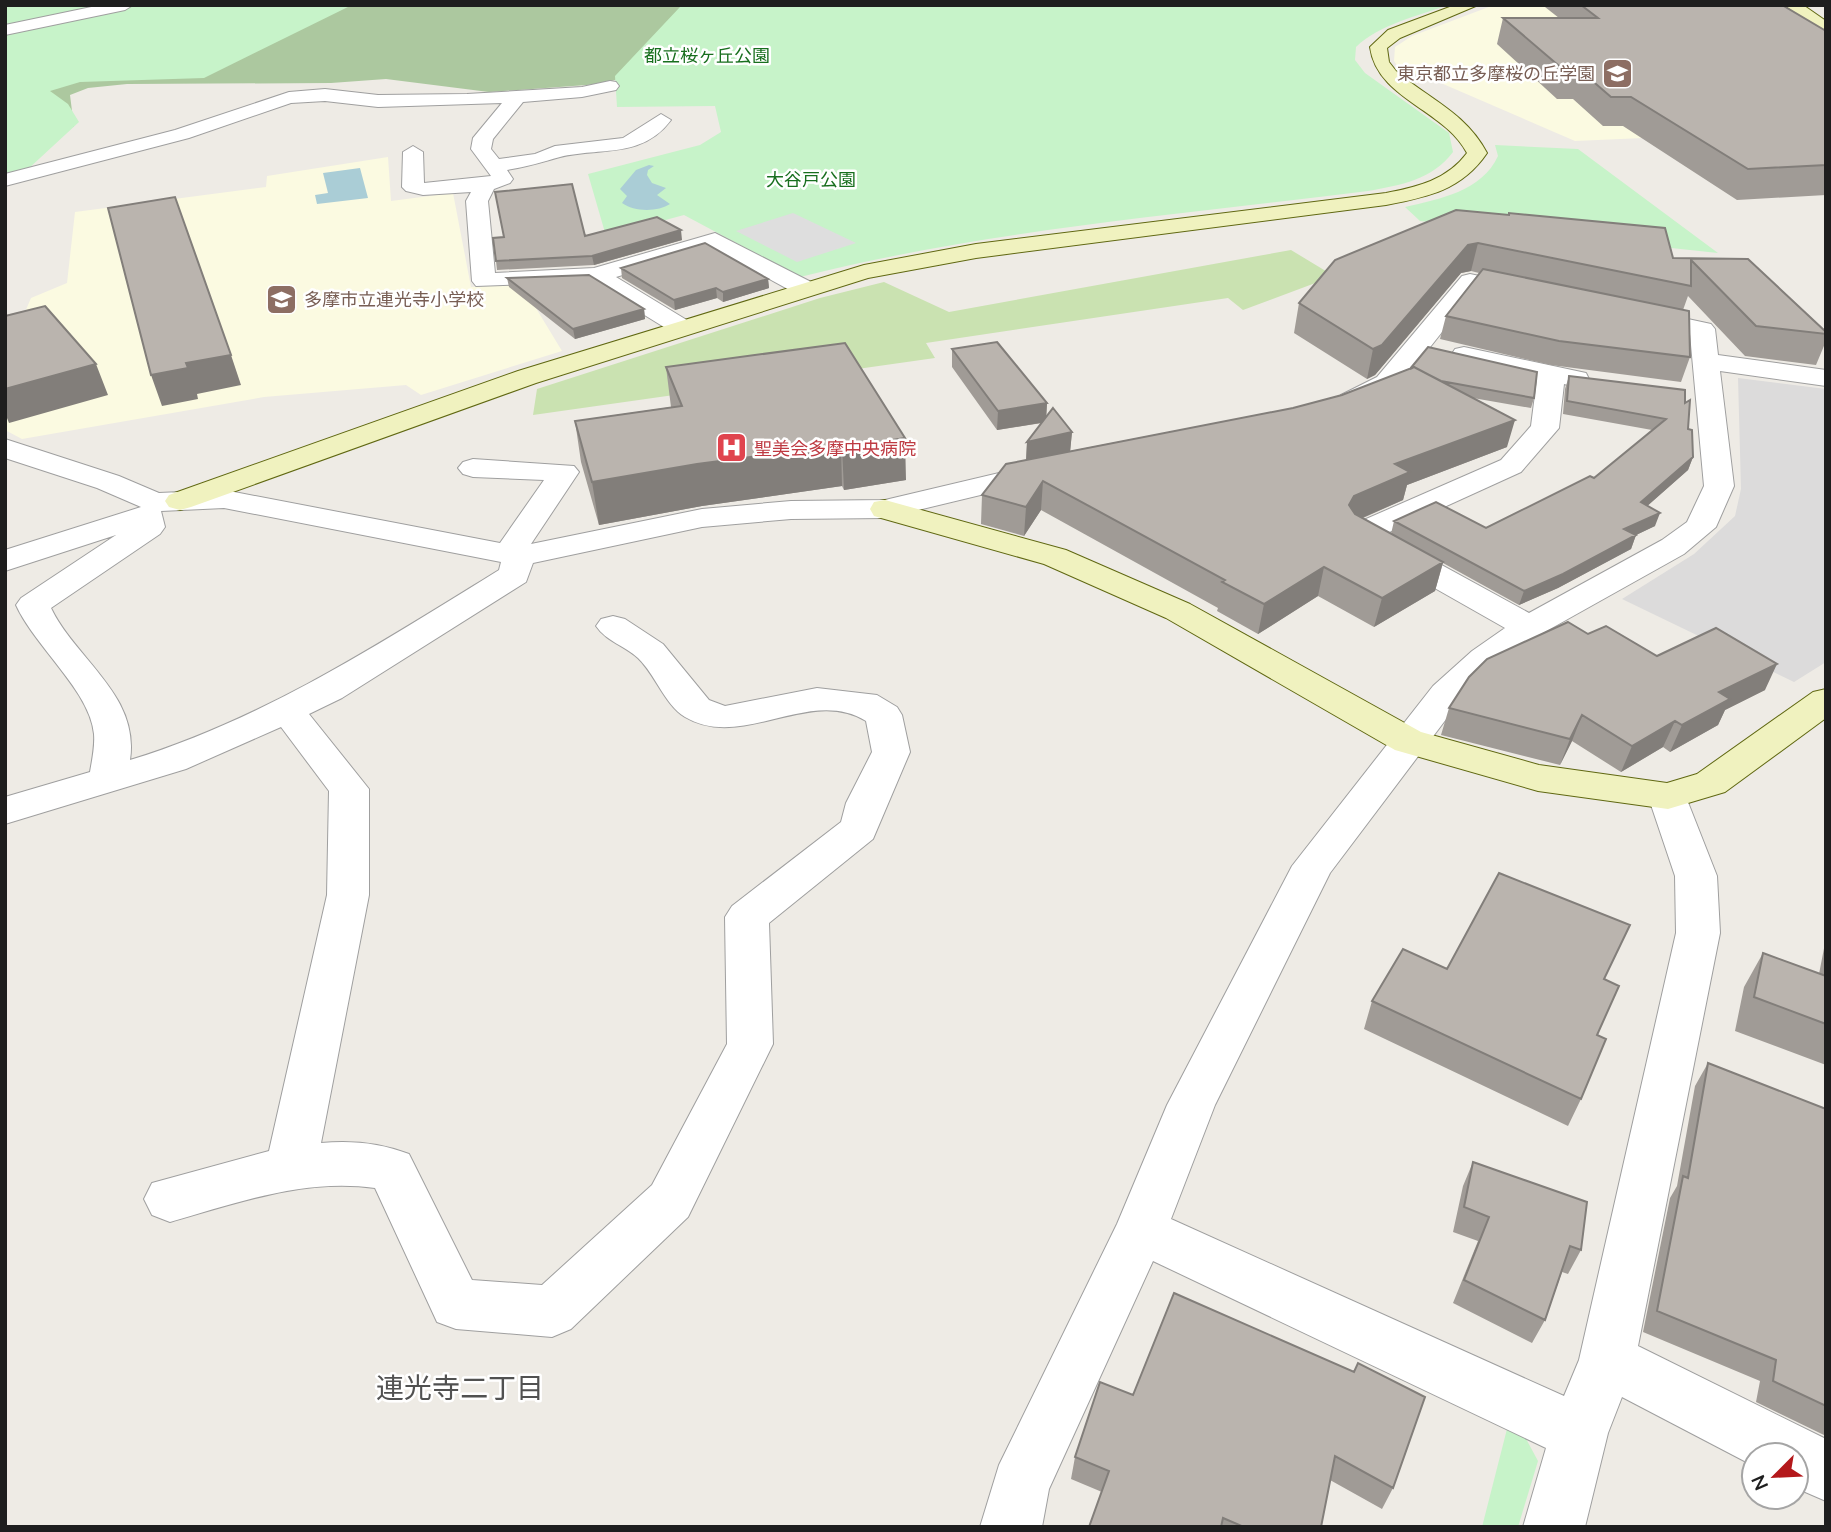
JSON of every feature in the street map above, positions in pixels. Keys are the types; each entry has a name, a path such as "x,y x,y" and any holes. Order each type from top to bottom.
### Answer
{"street":[{"path":"5,30 125,5"},
{"path":"5,561 148,514 527,377 804,288 911,261 1387,199 1450,182 1468,169 1477,153 1472,136 1453,118 1386,75 1377,61 1378,47 1394,34 1470,5"},
{"path":"1792,5 1826,29"},
{"path":"5,180 182,134 289,98 325,95 379,101 517,97 582,92 610,86"},
{"path":"568,115 582,92"},
{"path":"517,97 484,138 481,149 490,175 477,201 484,281 596,275 715,240 804,288"},
{"path":"413,152 413,187 423,189 490,175 555,152 626,144 639,139 661,120"},
{"path":"542,135 555,152"},
{"path":"596,275 681,327"},
{"path":"1326,413 1387,383 1469,281 1552,298"},
{"path":"1011,1527 1020,1486 1141,1230 1191,1105 1313,866 1446,694 1475,667 1529,627 1662,554 1699,527 1719,486 1701,383 1702,329 1606,309"},
{"path":"1419,345 1551,376 1604,382"},
{"path":"1529,627 1361,533 1511,466 1545,428 1551,376"},
{"path":"1701,383 1826,378"},
{"path":"5,448 108,482 155,502 224,499 514,555 702,518 791,510 884,509 1074,464"},
{"path":"5,811 172,760 287,710 329,690 514,575 514,555 564,472 473,468"},
{"path":"884,509 1055,557 1178,611 1408,741 1538,778 1668,796 1711,783 1826,701"},
{"path":"108,779 113,730 89,681 39,622 33,605 149,527 148,514"},
{"path":"170,1199 291,1167 344,1161 391,1169 456,1304 552,1311 670,1201 750,1044 747,917 859,829 866,803 891,752 884,715 863,703 817,699 723,718 696,708 650,651 612,626"},
{"path":"287,710 349,789 348,895 291,1167"},
{"path":"1553,1527 1579,1433 1607,1360 1698,933 1696,876 1668,796"},
{"path":"1141,1230 1579,1433"},
{"path":"1607,1360 1768,1441"},
{"path":"1810,1462 1826,1471"}],"shaded area":[{"name":"東京都立多摩桜の丘学園","path":"1494,5 1775,5 1826,130 1575,141 1420,74 1402,73 1394,61 1395,47 1412,36"},
{"name":"多摩市立連光寺小学校","path":"388,157 391,201 453,193 471,287 540,283 531,300 562,351 421,395 406,385 264,397 22,439 5,430 5,316 25,312 31,298 67,283 75,212 266,187 267,176"},
{"path":"793,213 856,243 797,262 736,231"},
{"path":"1738,378 1826,389 1826,662 1794,682 1622,599 1694,554 1735,516 1741,489"}],"green space":[{"path":"5,5 352,5 204,78 80,82 50,91 68,104 79,122 27,170 5,176"},
{"path":"25,5 710,5 648,71 600,84 489,92 386,79 331,83 127,84 88,88 70,95 74,127 41,128 5,18"},
{"name":"大谷戸公園","path":"677,5 1448,5 1376,32 1356,47 1355,60 1365,73 1449,133 1453,152 1426,175 1380,189 1011,235 800,277 684,215 606,236 588,174 700,145 721,132 715,106 617,107 615,76 680,7"},
{"path":"1495,145 1578,149 1718,253 1420,221 1405,207 1446,197 1482,178 1498,156"},
{"path":"1291,250 1334,276 1243,310 1228,298 926,343 935,358 533,415 537,389 820,298 884,282 949,312"},
{"path":"1507,1429 1524,1435 1538,1461 1518,1527 1482,1527"}],"water":[{"path":"654,166 648,170 647,175 652,183 666,188 657,195 670,204 646,210 622,203 627,196 620,189 636,170"},
{"path":"360,168 368,198 317,204 315,195 328,193 323,173"}],"building":[{"name":"東京都立多摩桜の丘学園","path":"1581,5 1782,5 1826,31 1826,165 1748,169 1631,97 1611,97 1581,71 1565,71 1503,18 1598,18"},
{"path":"572,184 585,236 657,217 681,230 592,256 496,261 493,238 504,237 495,192"},
{"path":"175,197 231,355 186,363 188,368 151,375 108,208"},
{"path":"1456,210 1665,228 1673,258 1748,259 1826,334 1756,326 1691,260 1691,286 1478,243 1468,245 1382,345 1373,349 1299,303 1335,260"},
{"path":"705,243 768,279 723,292 716,288 674,300 621,268"},
{"path":"1483,269 1689,311 1690,357 1559,341 1446,316"},
{"path":"589,275 644,309 573,329 507,278"},
{"path":"45,306 96,364 5,389 5,316"},
{"path":"997,342 1047,403 998,411 952,349"},
{"path":"845,343 905,438 842,448 841,445 697,464 592,482 575,421 682,406 666,367"},
{"path":"1428,347 1537,372 1534,398 1441,381 1414,367 1410,369"},
{"path":"1414,367 1515,420 1395,464 1410,472 1354,496 1349,505 1355,514 1443,562 1382,598 1324,567 1264,604 1043,481 1026,507 982,495 1006,464 1293,408 1342,395"},
{"path":"1569,376 1685,390 1685,403 1690,400 1688,429 1692,430 1693,457 1641,502 1660,513 1624,529 1636,535 1563,574 1524,591 1394,521 1436,502 1486,528 1590,476 1594,478 1666,419 1567,401"},
{"path":"1053,408 1072,432 1027,442"},
{"path":"1568,622 1588,634 1606,626 1657,656 1716,628 1777,664 1719,692 1730,699 1682,725 1675,721 1632,746 1582,715 1570,739 1449,708 1469,677 1487,659"},
{"path":"1499,873 1630,925 1604,979 1619,986 1597,1035 1606,1039 1581,1099 1372,1001 1403,949 1447,969"},
{"path":"1763,953 1826,976 1826,1024 1754,997"},
{"path":"1708,1063 1826,1109 1826,1406 1773,1381 1776,1360 1657,1311 1683,1176 1688,1178"},
{"path":"1473,1162 1587,1202 1581,1250 1570,1246 1545,1320 1464,1280 1489,1217 1464,1207"},
{"path":"1174,1293 1354,1372 1358,1363 1425,1397 1393,1488 1335,1456 1321,1527 1244,1527 1223,1518 1221,1527 1089,1527 1109,1471 1075,1457 1100,1382 1133,1395"}],"place":[{"name":"東京都立多摩桜の丘学園","path":"1618,73"},
{"name":"多摩市立連光寺小学校","path":"281,299"},
{"name":"聖美会多摩中央病院","path":"731,448"}],"district":[{"name":"連光寺二丁目","path":"460,1387"}],"park label":[{"name":"都立桜ヶ丘公園","path":"707,55"}]}
